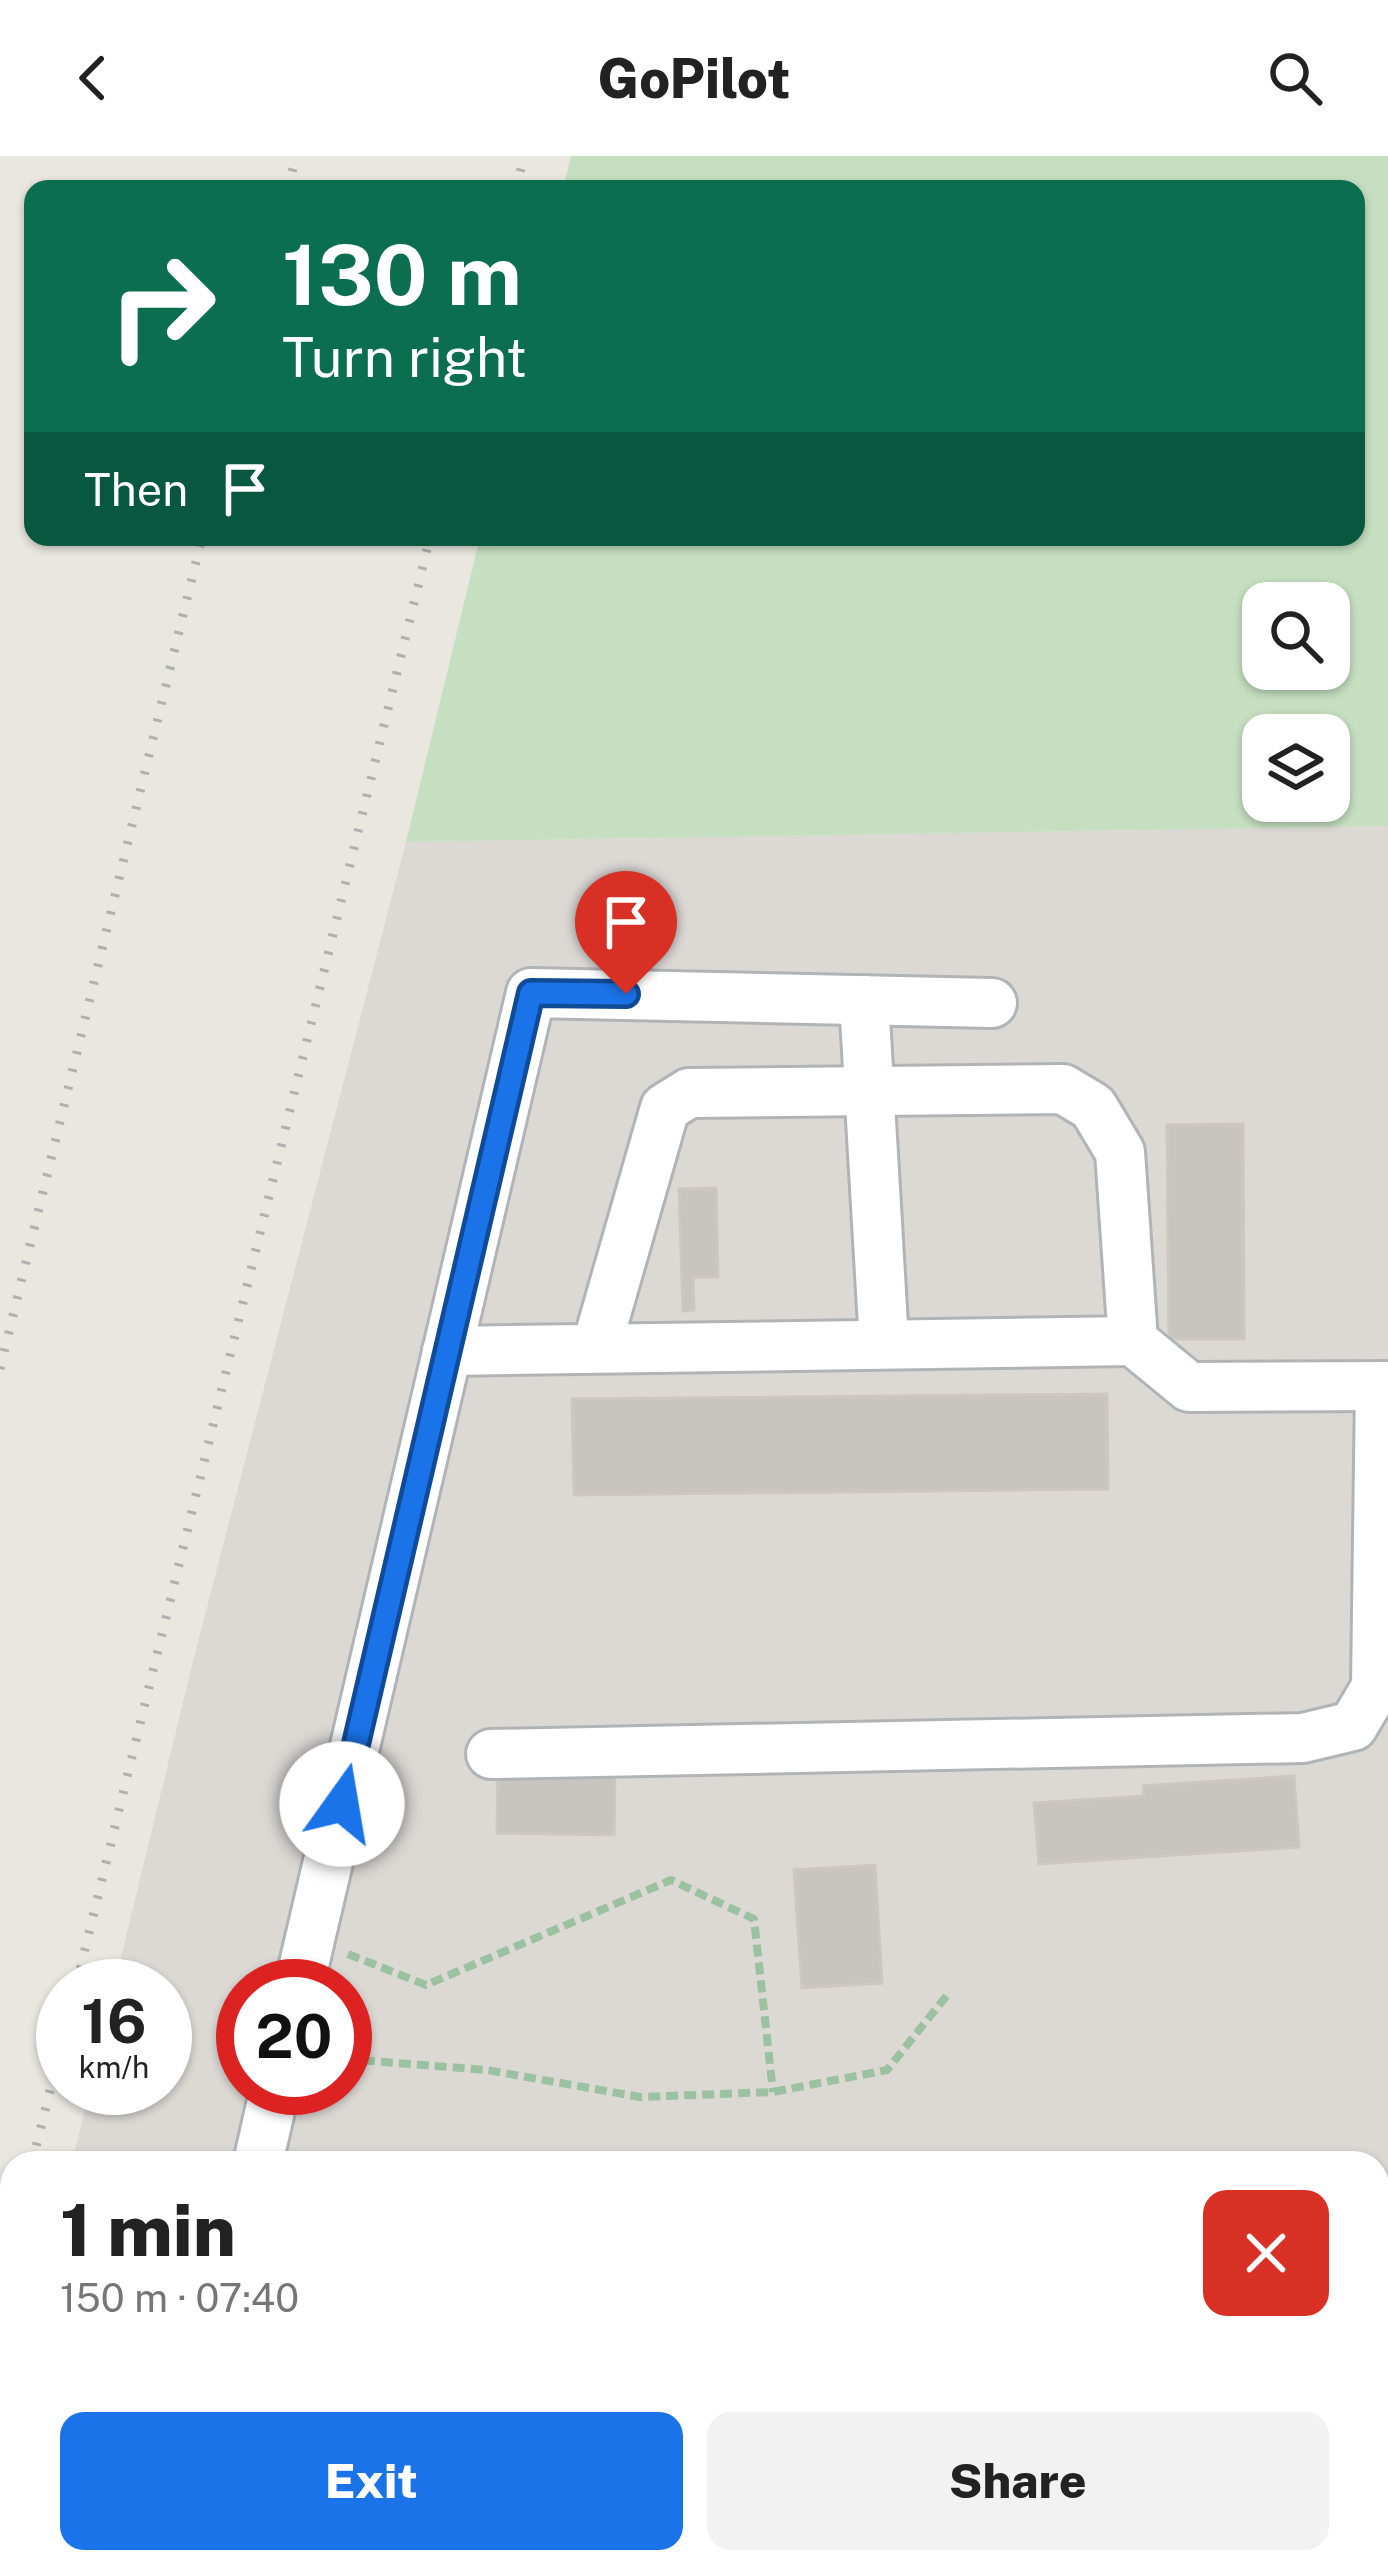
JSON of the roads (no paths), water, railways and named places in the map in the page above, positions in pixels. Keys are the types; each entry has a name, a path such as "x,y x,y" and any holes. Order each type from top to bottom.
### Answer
{"lane":[{"path":"305,1959 531,993 992,1003"},
{"path":"864,1000 884,1343"},
{"path":"597,1345 664,1108 688,1093 869,1088 1063,1089 1093,1107 1120,1152 1133,1341"},
{"path":"447,1351 597,1345 1133,1341 1189,1387 1384,1386 1376,1687 1353,1726 1303,1738 491,1754"},
{"path":"261,2151 269,2115"}],"railway":[{"path":"290,180 296,156"},
{"path":"518,180 524,156"},
{"path":"0,1369 200,546"},
{"path":"83,1959 428,546"},
{"path":"35,2151 44,2115"}]}
